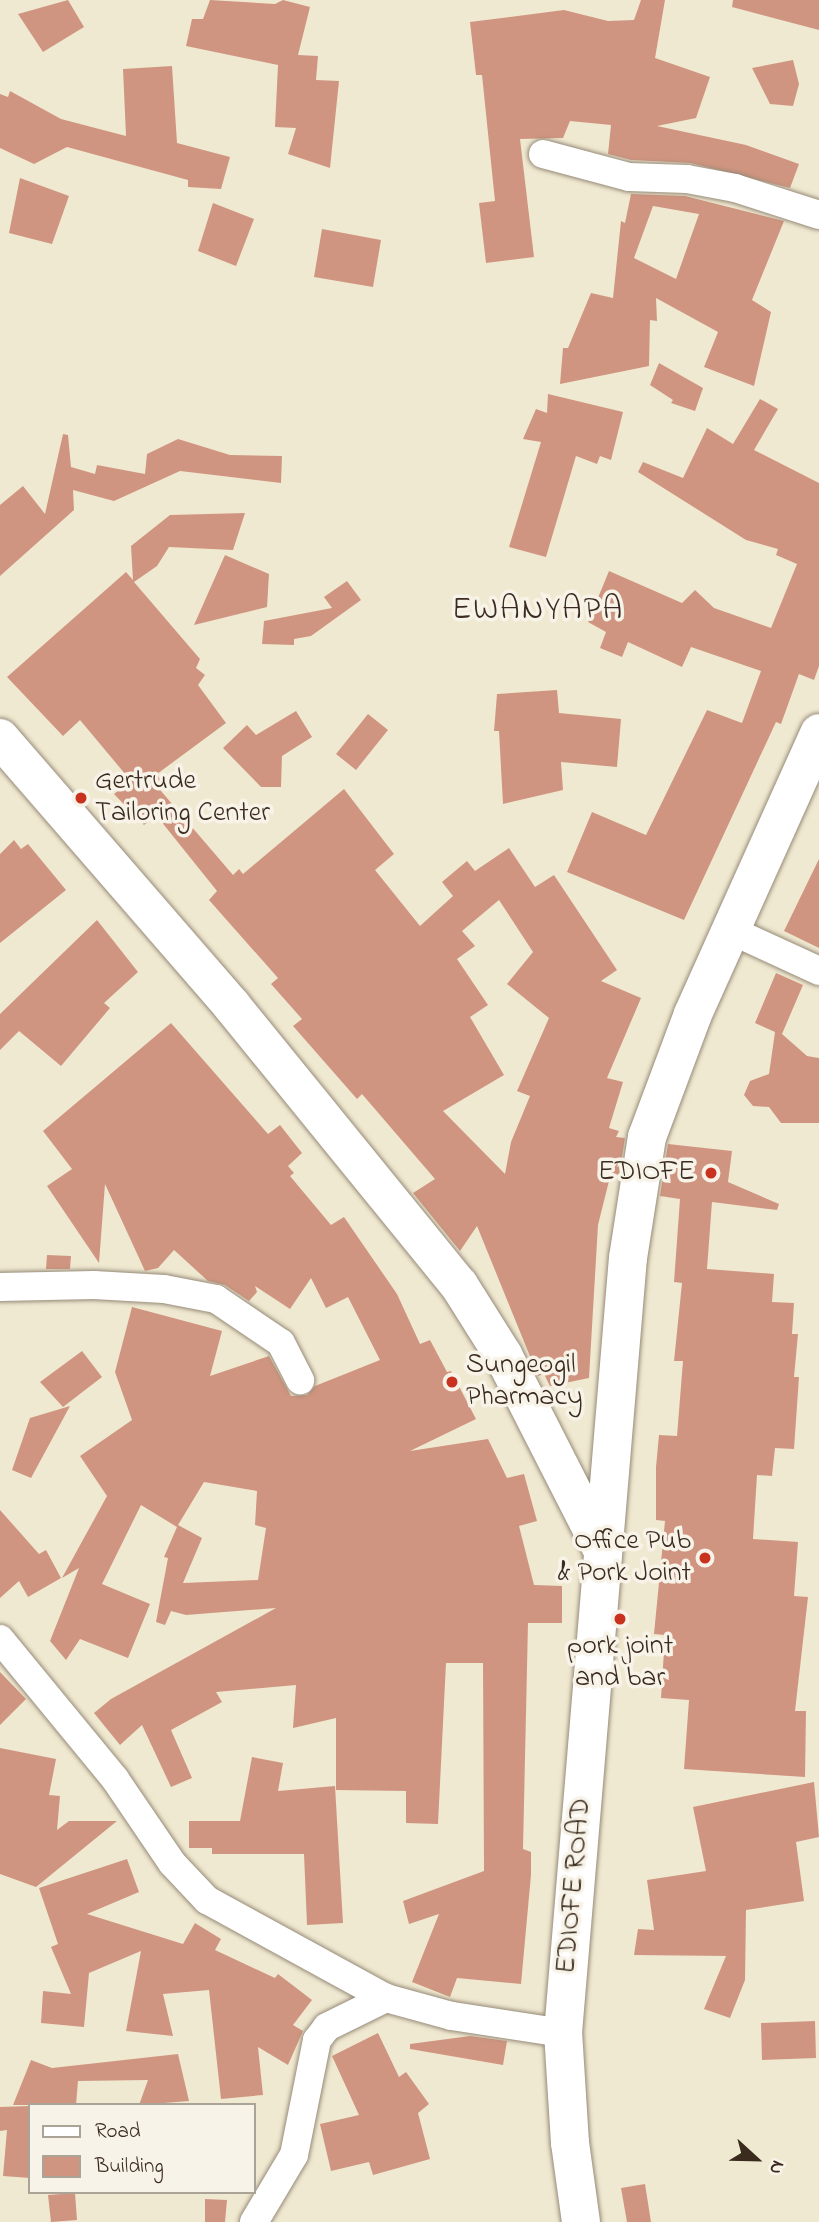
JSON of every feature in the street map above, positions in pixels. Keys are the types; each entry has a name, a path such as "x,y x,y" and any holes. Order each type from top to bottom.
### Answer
{"street":[{"path":"543,154 629,177 687,179 735,188 819,215"},
{"name":"EDIOFE ROAD","path":"581,2222 570,2143 563,2033 628,1258 647,1137 664,1084 819,733"},
{"path":"0,738 232,1006 459,1285 503,1355 602,1549"},
{"path":"730,930 819,971"},
{"path":"0,1287 94,1285 216,1299 281,1343 300,1380"},
{"path":"0,1639 116,1779 172,1863 208,1900 386,1998 452,2016 563,2033"},
{"path":"254,2222 294,2155 317,2040 327,2027 386,1998"}],"building":[{"path":"68,0 84,27 43,52 18,14"},
{"path":"210,0 275,4 283,0 310,7 298,55 318,56 316,80 339,81 330,168 288,154 296,128 275,127 278,65 186,46 192,19 203,19"},
{"path":"641,0 665,0 655,58 710,77 696,118 657,126 746,145 799,164 790,188 690,163 631,160 608,154 611,125 570,121 563,138 520,139 534,257 486,263 479,203 495,201 482,75 476,75 470,22 564,10 608,21 634,20"},
{"path":"733,0 819,0 819,30 732,7"},
{"path":"793,60 799,84 793,106 770,104 752,68"},
{"path":"172,66 177,143 230,157 221,189 188,187 188,180 67,147 34,164 0,148 0,94 8,97 10,91 61,119 126,136 123,69"},
{"path":"20,178 69,196 52,244 9,233"},
{"path":"631,194 685,196 784,221 752,300 771,312 754,386 704,367 718,332 656,298 657,321 650,320 649,366 560,384 563,348 568,348 591,293 613,298 621,221 625,223","holes":["653,206 699,214 676,279 634,258"]},
{"path":"213,203 254,219 236,266 198,251"},
{"path":"322,229 381,240 373,287 314,277"},
{"path":"659,363 703,388 695,411 671,403 673,400 650,385"},
{"path":"548,394 623,412 611,460 600,456 597,464 576,456 546,557 509,547 541,442 523,439 536,409 547,413"},
{"path":"760,399 778,409 754,450 819,483 819,666 814,680 799,674 781,724 776,722 684,920 567,872 592,812 646,835 707,710 742,723 761,671 691,647 682,667 628,642 622,657 600,648 606,632 588,622 609,571 682,603 695,590 714,608 771,628 797,564 776,555 778,549 746,540 638,472 643,462 683,478 707,428 733,444"},
{"path":"63,434 68,435 71,467 95,474 97,465 145,474 147,454 178,439 230,455 282,456 281,483 180,471 114,501 73,490 74,510 0,576 0,505 23,486 45,514"},
{"path":"245,513 233,550 169,547 157,566 134,582 200,659 196,668 205,675 198,685 226,723 157,774 161,780 155,784 233,875 239,869 243,874 344,789 394,854 375,870 420,926 453,896 442,882 467,861 475,871 509,848 535,887 554,875 617,970 601,981 641,998 607,1078 623,1082 609,1128 619,1131 616,1137 625,1138 619,1175 611,1173 598,1225 589,1378 550,1386 544,1374 538,1376 477,1226 460,1251 413,1193 435,1179 362,1094 357,1099 293,1026 302,1019 271,984 278,978 209,900 217,891 156,815 144,825 114,794 131,781 80,720 63,736 7,677 126,572 133,580 131,546 170,515","holes":["499,900 533,952 507,984 549,1018 517,1091 530,1096 511,1142 505,1174 443,1111 504,1075 470,1017 488,1005 457,959 475,946 462,931"]},
{"path":"225,555 269,574 267,607 194,625"},
{"path":"347,581 361,600 311,636 294,639 294,645 262,644 264,621 332,608 324,597"},
{"path":"557,690 559,713 621,719 617,767 561,762 563,790 503,804 499,731 494,731 497,694"},
{"path":"296,711 312,737 282,756 281,787 261,787 223,748 247,725 256,735"},
{"path":"368,714 388,730 356,770 336,754"},
{"path":"14,840 21,849 28,844 66,890 0,943 0,854"},
{"path":"819,859 819,948 784,931"},
{"path":"97,920 138,972 104,1003 110,1008 61,1066 19,1031 0,1050 0,1014"},
{"path":"776,973 803,985 782,1034 807,1056 819,1058 819,1123 781,1123 769,1107 753,1106 744,1095 750,1081 769,1074 775,1032 755,1023"},
{"path":"171,1023 268,1134 280,1125 302,1153 288,1166 294,1173 290,1176 331,1225 344,1217 397,1294 420,1344 430,1340 447,1372 451,1371 476,1419 410,1451 488,1439 507,1478 524,1474 537,1521 519,1526 534,1585 562,1586 562,1623 528,1623 523,1849 531,1852 531,1875 521,1984 457,1978 450,1997 412,1982 439,1914 409,1924 403,1901 484,1871 483,1663 446,1663 438,1824 406,1823 406,1791 336,1790 336,1718 293,1728 296,1685 216,1692 222,1702 171,1730 192,1778 171,1787 142,1725 120,1745 94,1713 111,1699 276,1608 186,1615 171,1611 165,1625 156,1622 168,1558 164,1557 177,1527 141,1505 102,1584 150,1604 128,1658 80,1639 66,1660 50,1641 79,1568 62,1578 107,1496 80,1456 132,1420 115,1372 132,1307 222,1331 210,1376 269,1356 291,1396 307,1395 315,1386 380,1360 348,1297 326,1308 311,1278 290,1309 255,1286 257,1292 249,1301 225,1285 208,1281 174,1250 158,1268 145,1271 105,1184 99,1263 47,1186 72,1169 43,1131","holes":["204,1482 257,1491 255,1525 266,1528 258,1580 183,1583 202,1538 178,1525"]},
{"path":"668,1144 732,1151 728,1182 779,1204 777,1210 712,1202 707,1269 774,1274 772,1302 794,1303 792,1334 798,1334 794,1377 799,1377 794,1449 775,1448 772,1476 757,1475 753,1539 798,1542 794,1596 808,1597 795,1711 806,1711 805,1777 684,1769 689,1700 661,1698 665,1635 654,1634 665,1521 656,1520 656,1467 659,1435 677,1436 683,1361 674,1361 682,1283 674,1282 680,1199 660,1196"},
{"path":"47,1255 71,1256 70,1269 46,1269"},
{"path":"82,1351 102,1377 63,1407 40,1382"},
{"path":"70,1406 31,1478 12,1470 30,1418"},
{"path":"0,1510 39,1554 46,1550 61,1578 28,1597 19,1581 0,1598"},
{"path":"0,1672 26,1699 0,1725"},
{"path":"0,1748 56,1759 49,1795 60,1796 57,1830 69,1821 117,1821 36,1887 0,1874"},
{"path":"252,1757 283,1763 278,1791 335,1786 343,1923 307,1925 304,1854 212,1854 212,1848 189,1848 189,1821 240,1821"},
{"path":"814,1782 819,1837 796,1842 804,1901 746,1910 745,1980 730,2018 704,2009 726,1956 634,1955 638,1929 654,1930 647,1880 706,1871 693,1807"},
{"path":"127,1859 139,1892 87,1914 183,1944 195,1923 221,1939 215,1950 275,1978 278,1974 312,2000 293,2025 303,2031 288,2065 258,2047 263,2095 221,2099 209,1990 163,1994 173,2036 126,2031 141,1951 89,1973 84,2027 41,2023 43,1991 71,1994 51,1947 58,1944 39,1888"},
{"path":"815,2021 816,2058 762,2060 761,2023"},
{"path":"378,2033 399,2077 406,2072 429,2104 418,2113 430,2159 373,2175 369,2162 331,2171 320,2124 359,2115 332,2056"},
{"path":"470,2036 507,2041 503,2065 410,2049 410,2044"},
{"path":"178,2054 189,2101 140,2103 148,2080 78,2081 76,2103 13,2105 31,2060 52,2068"},
{"path":"28,2106 28,2178 3,2176 7,2130 0,2131 0,2107"},
{"path":"645,2184 651,2222 627,2222 621,2188"},
{"path":"75,2194 77,2220 51,2222 48,2195"},
{"path":"205,2199 227,2200 225,2222 205,2222"}],"place":[{"name":"Gertrude Tailoring Center","path":"81,798"},
{"name":"EDIOFE","path":"711,1173"},
{"name":"Sungeogil Pharmacy","path":"452,1382"},
{"name":"Office Pub & Pork Joint","path":"705,1558"},
{"name":"pork joint and bar","path":"620,1619"}],"district":[{"name":"EWANYAPA","path":"538,611"}]}
